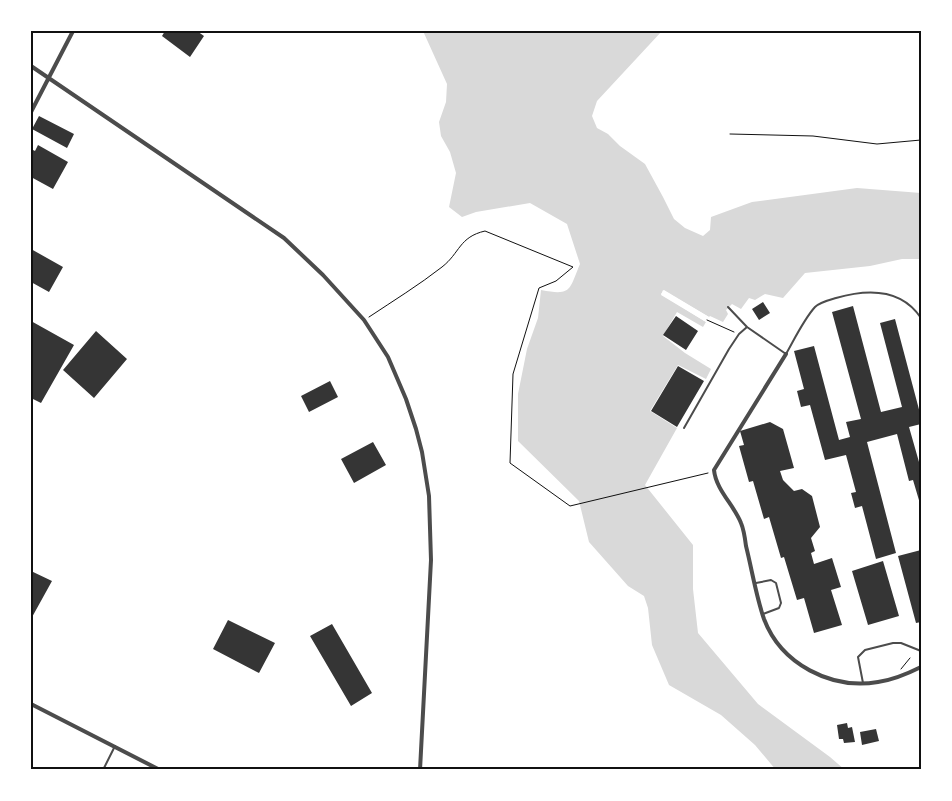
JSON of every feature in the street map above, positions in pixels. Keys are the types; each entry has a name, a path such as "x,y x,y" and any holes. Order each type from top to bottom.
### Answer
{"street":[{"path":"31,112 50,80 74,31"},
{"path":"31,66 284,238 323,275 364,320 388,357 406,399 422,452 429,496 431,560 420,770"},
{"path":"786,354 714,470 722,492 741,523 768,628 779,645 802,665 813,673 831,680 863,683 881,682 921,667"},
{"path":"31,704 160,770"}],"lane":[{"path":"728,307 747,327 786,354 815,307 841,297 869,293 889,294 907,302 921,318"},
{"path":"684,428 729,349 739,334 747,327"},
{"path":"755,583 771,580 776,583 781,603 779,608 763,614"},
{"path":"863,683 858,657 864,650 901,643 921,651"},
{"path":"103,770 115,746"}],"path":[{"path":"730,134 813,136 877,144 921,140"},
{"path":"364,320 444,266 462,244 475,234 485,232 573,267 556,281 539,288 513,374 510,463 570,506 668,482"},
{"path":"707,320 739,334"}],"shaded area":[{"path":"423,31 662,31 597,101 592,116 597,128 608,134 620,146 645,164 674,219 685,228 703,236 710,230 711,217 752,202 857,188 921,193 921,259 902,259 870,266 805,273 783,298 765,294 755,300 749,298 741,309 732,304 726,310 728,314 723,322 709,317 664,290 661,294 706,322 703,327 677,312 663,336 685,353 711,369 706,379 678,365 650,411 677,428 645,485 693,545 693,589 698,633 758,704 845,770 776,770 755,745 721,715 669,685 652,645 648,608 644,596 628,586 589,542 579,501 518,441 518,394 527,349 538,318 541,290 559,292 568,289 574,280 580,264 567,224 530,203 476,212 462,217 449,207 456,173 450,152 441,136 439,122 446,102 447,84"}],"pier":[{"path":"663,290 709,317 708,319 664,294 707,320 706,322 661,295"}],"building":[{"path":"165,31 197,31 204,36 190,57 162,36"},
{"path":"39,116 74,134 67,148 32,129"},
{"path":"38,145 68,162 53,189 31,177 31,149 35,151"},
{"path":"31,249 63,267 49,292 31,282"},
{"path":"763,302 770,313 759,320 752,309"},
{"path":"853,306 881,412 902,407 880,323 895,319 921,417 921,424 909,427 921,469 921,507 913,480 909,481 897,434 867,442 896,553 876,559 862,506 855,508 851,493 856,492 846,455 825,460 810,405 801,407 797,391 804,389 794,351 814,346 839,440 850,437 846,422 861,419 832,312"},
{"path":"676,316 698,331 686,350 663,335"},
{"path":"31,321 74,345 41,403 31,398"},
{"path":"96,331 127,359 94,398 63,370"},
{"path":"678,366 704,381 677,427 651,411"},
{"path":"330,381 338,397 309,412 301,396"},
{"path":"770,422 783,429 794,468 780,471 783,480 794,491 802,489 812,496 820,527 811,538 815,551 811,553 814,564 832,558 841,587 831,590 842,625 814,633 804,598 797,600 784,557 781,558 769,517 764,519 753,481 749,482 739,446 744,445 740,431"},
{"path":"373,442 386,465 354,483 341,459"},
{"path":"921,550 921,622 916,623 898,556"},
{"path":"883,561 899,616 868,625 852,571"},
{"path":"31,571 52,581 31,619"},
{"path":"228,620 275,643 259,673 213,649"},
{"path":"332,624 372,693 351,706 310,636"},
{"path":"847,723 848,728 852,727 855,742 844,743 843,739 839,739 837,725"},
{"path":"876,729 879,741 862,745 860,732"}]}
